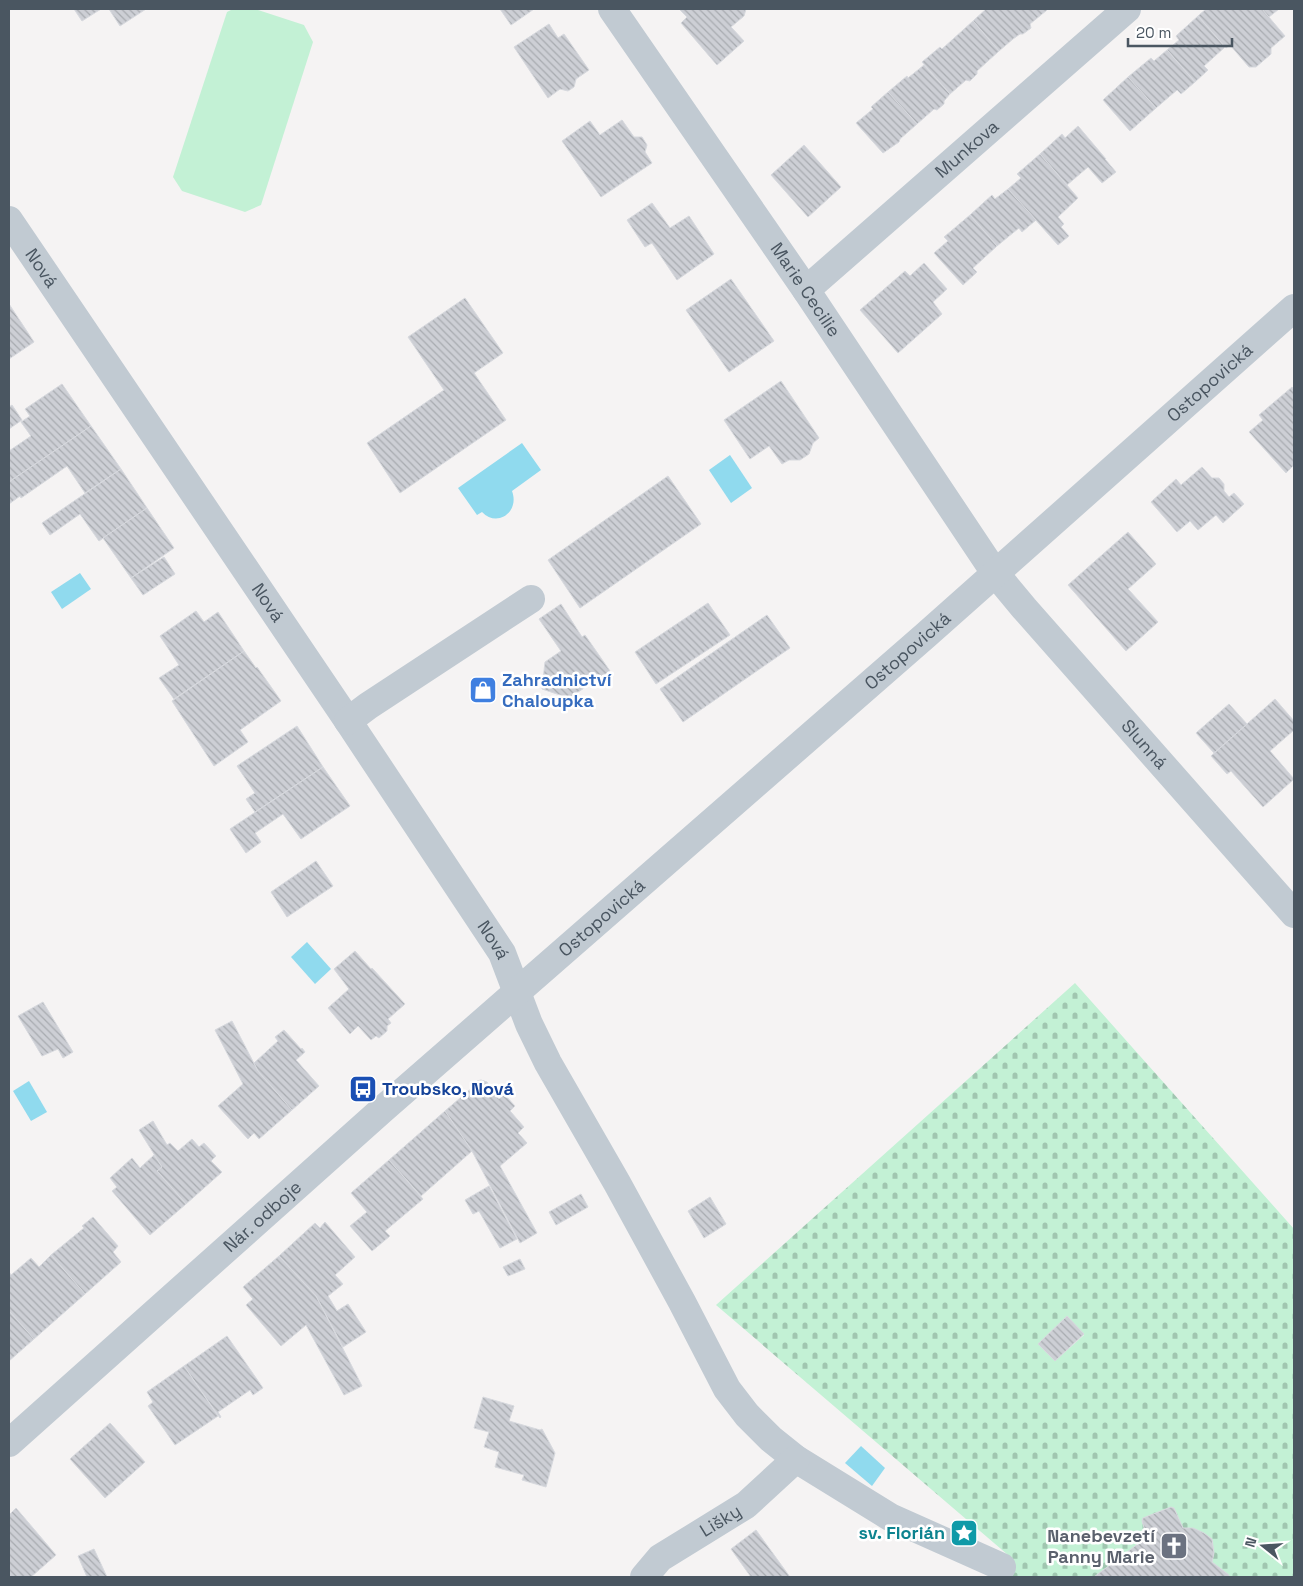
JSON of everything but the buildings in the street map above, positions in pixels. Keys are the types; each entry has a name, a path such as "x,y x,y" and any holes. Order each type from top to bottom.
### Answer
{"street":[{"name":"Marie Cecilie","path":"612,9 806,290 995,574"},
{"name":"Munkova","path":"806,290 1127,9"},
{"name":"Nová","path":"9,220 348,721 502,953 529,1024 548,1063 626,1200 727,1389 752,1421 771,1440 796,1459 890,1517 1002,1567"},
{"name":"Ostopovická","path":"518,991 995,574 1294,308"},
{"name":"Slunná","path":"995,574 1293,911"},
{"path":"348,721 531,599"},
{"name":"Nár. odboje","path":"9,1443 518,991"},
{"name":"Lišky","path":"644,1577 660,1558 746,1505 796,1459"}],"green space":[{"path":"233,9 255,9 304,25 313,42 261,205 245,212 182,191 173,177 227,12"},
{"path":"1075,983 1294,1229 1294,1577 1229,1577 1212,1562 1214,1553 1212,1539 1198,1531 1183,1528 1174,1508 1171,1507 1143,1518 1142,1521 1147,1537 1094,1577 995,1577 1008,1555 716,1305","holes":["1067,1316 1084,1335 1055,1361 1038,1344"]}],"water":[{"path":"522,443 541,470 512,491 513,505 506,515 494,518 488,517 482,512 477,515 458,488"},
{"path":"730,455 752,488 731,503 709,470"},
{"path":"80,573 91,589 62,609 51,592"},
{"path":"307,942 331,969 315,984 291,957"},
{"path":"29,1081 47,1112 31,1121 13,1091"},
{"path":"861,1446 885,1468 872,1486 845,1463"}],"place":[{"name":"Zahradnictví Chaloupka","path":"483,690"},
{"name":"Troubsko, Nová","path":"363,1089"},
{"name":"sv. Florián","path":"964,1533"},
{"name":"Nanebevzetí Panny Marie","path":"1174,1546"}]}
